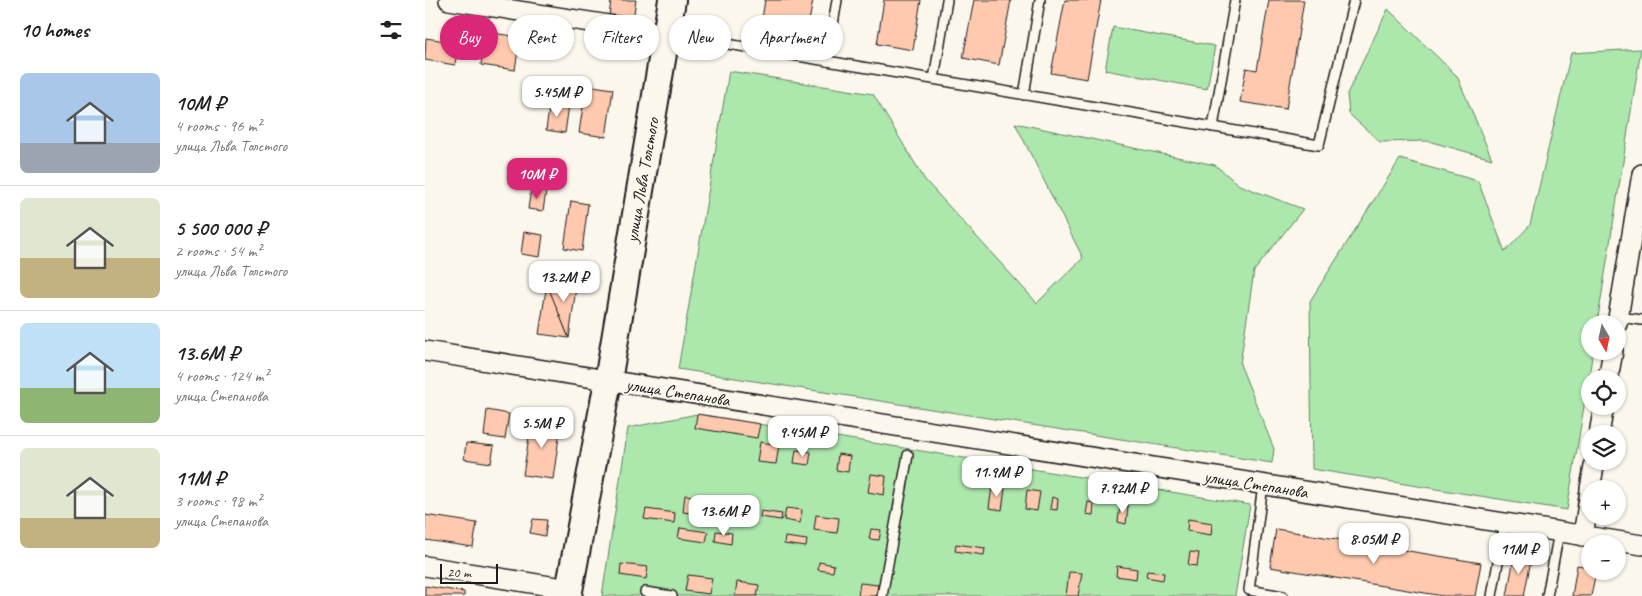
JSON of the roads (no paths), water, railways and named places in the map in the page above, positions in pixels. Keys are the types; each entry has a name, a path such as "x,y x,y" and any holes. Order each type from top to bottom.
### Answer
{"street":[{"path":"449,0 667,34"},
{"name":"улица Льва Толстого","path":"569,593 608,381 672,0"},
{"path":"1619,315 1642,174"},
{"name":"улица Степанова","path":"425,351 1581,536"},
{"name":"улица Степанова","path":"1626,543 1642,545"},
{"path":"425,566 569,593"}],"lane":[{"path":"827,61 837,0"},
{"path":"934,79 947,0"},
{"path":"1024,95 1040,0"},
{"path":"1213,127 1235,0"},
{"path":"667,34 1319,145 1354,0"},
{"path":"1626,320 1642,320"},
{"path":"882,596 908,454"},
{"path":"1263,485 1249,590 1283,596"},
{"path":"1491,596 1505,523"},
{"path":"1547,596 1559,532"},
{"path":"645,592 672,596"}]}
